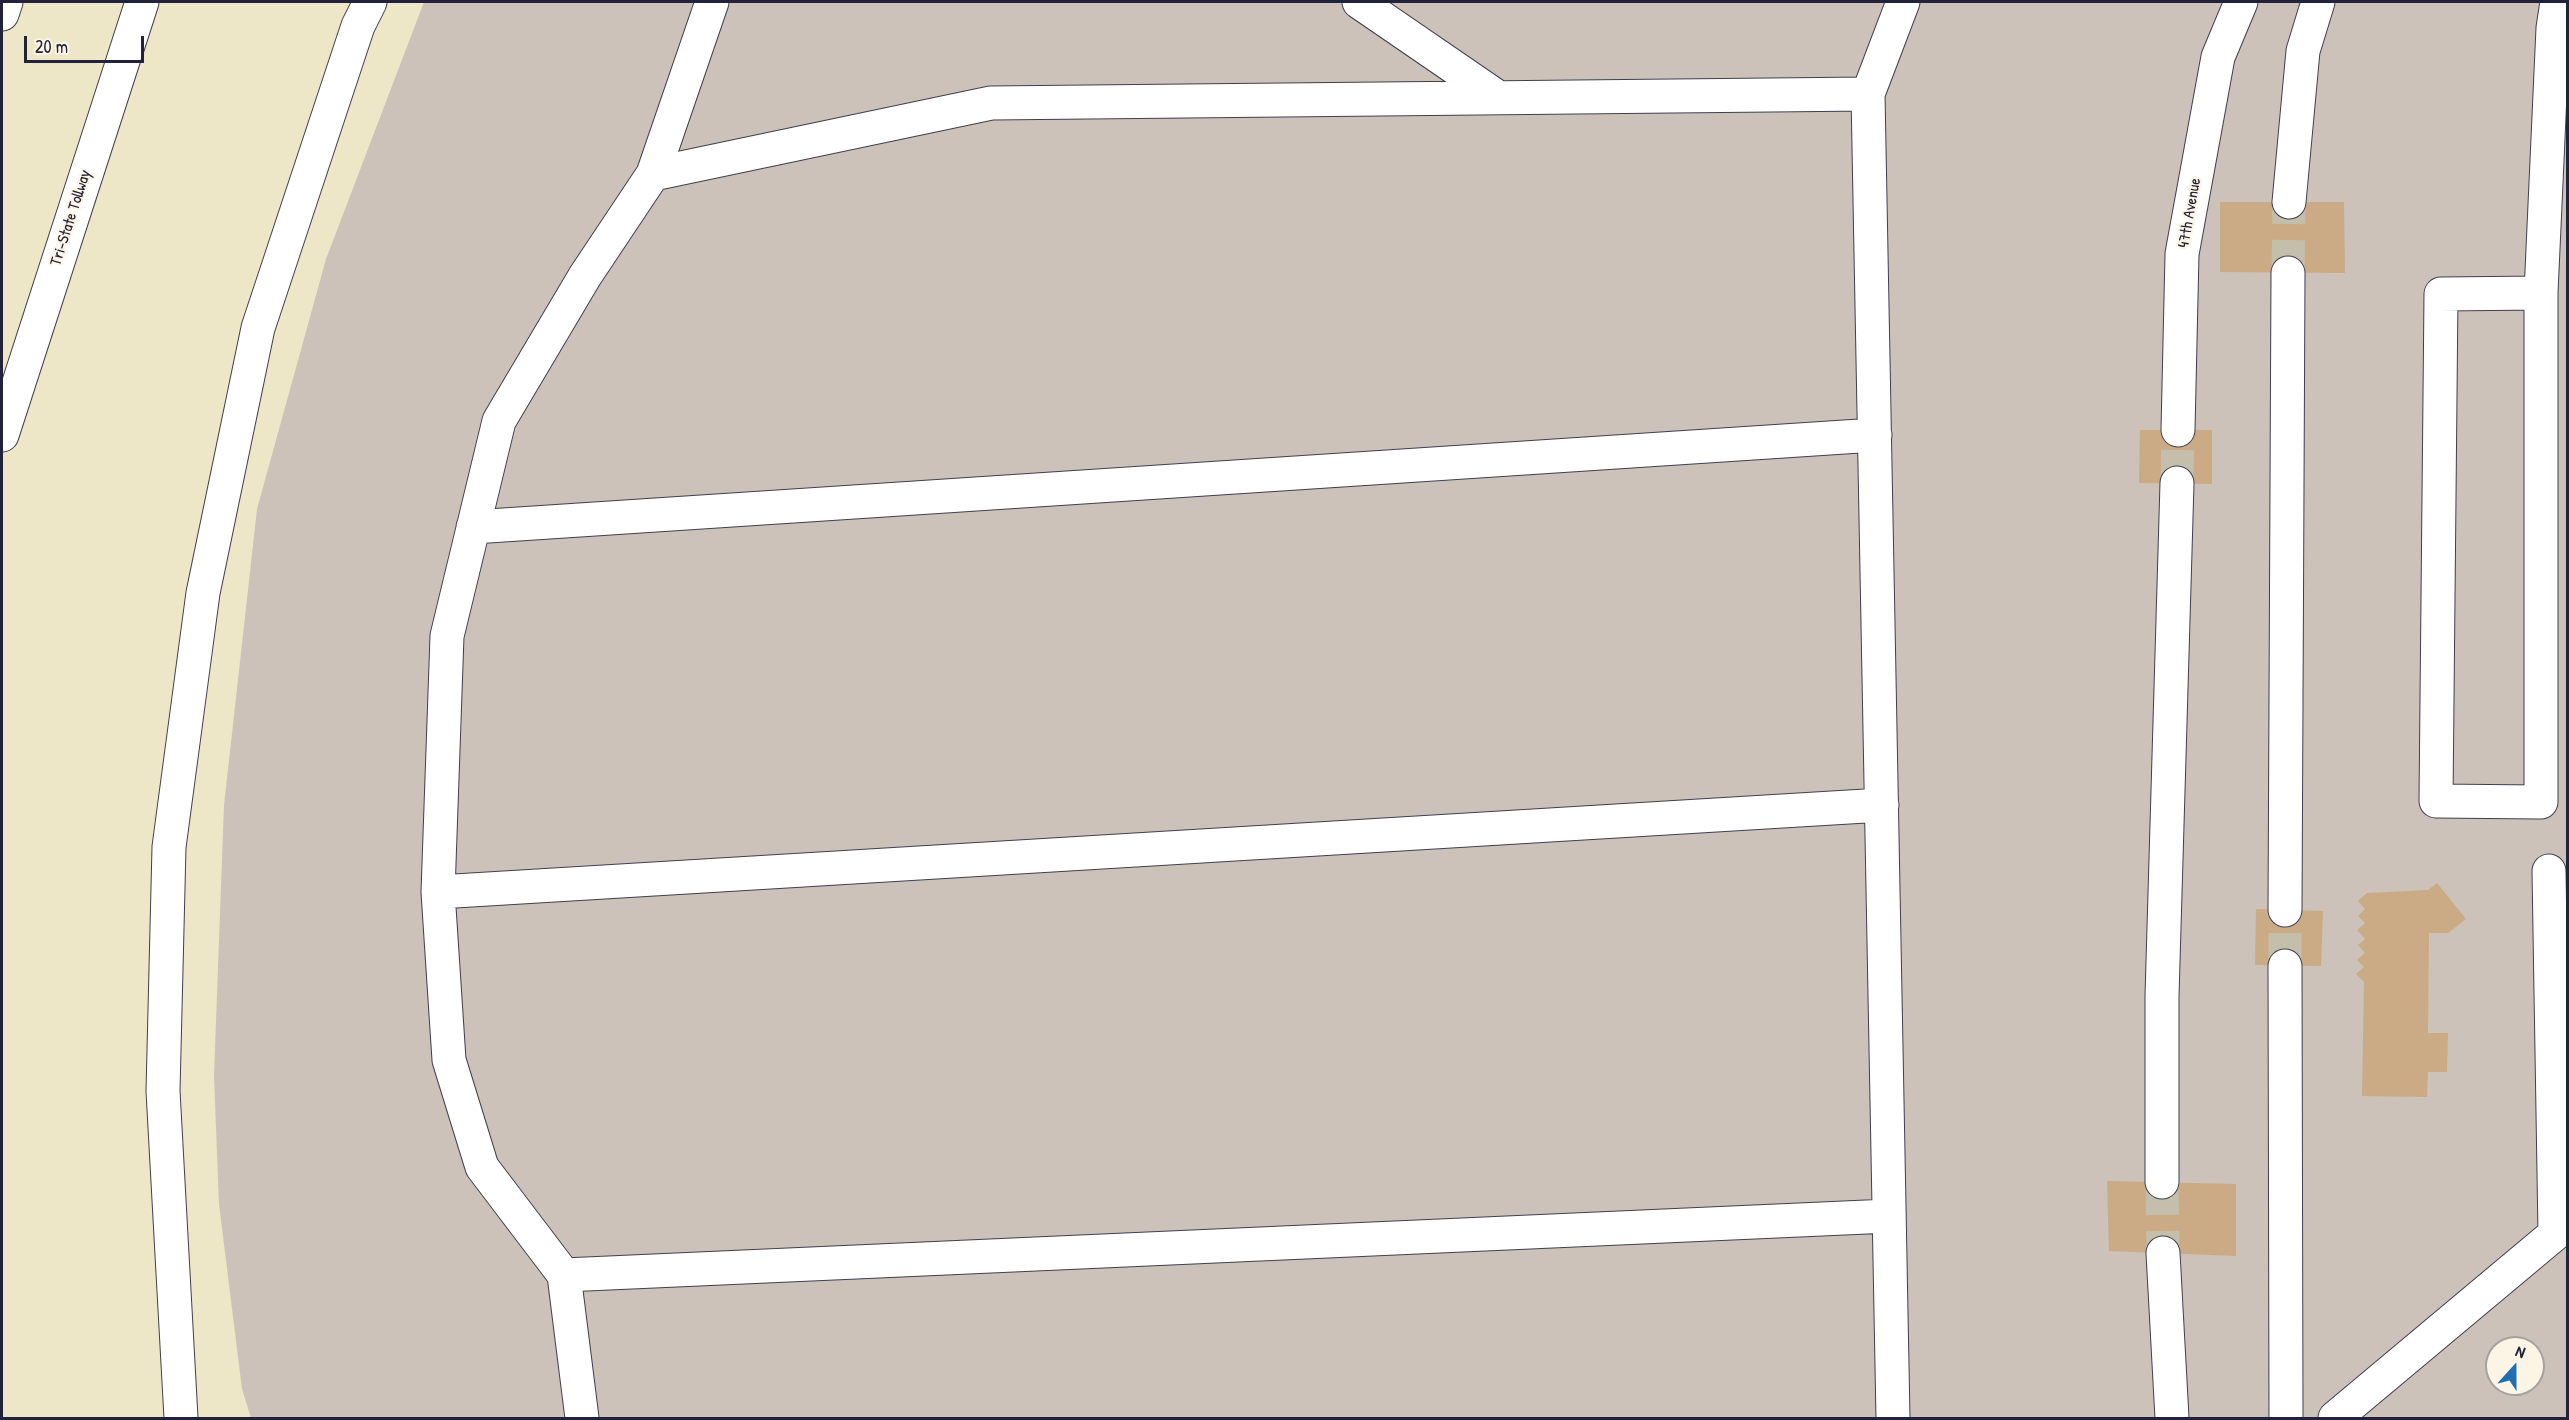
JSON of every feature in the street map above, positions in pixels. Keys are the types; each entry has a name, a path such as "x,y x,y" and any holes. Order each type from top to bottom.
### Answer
{"main road":[{"path":"2,14 6,2"},
{"name":"Tri-State Tollway","path":"2,435 142,2"},
{"path":"181,1419 163,1091 169,847 202,593 258,328 358,26 370,2"},
{"path":"582,1419 564,1275 482,1167 449,1060 438,892 447,636 499,420 585,276 653,174 712,2"},
{"path":"1359,2 1499,98"},
{"path":"1893,1419 1868,94 1903,2"},
{"name":"47th Avenue","path":"2178,430 2182,254 2218,57 2241,2"},
{"path":"2289,202 2303,51 2318,2"},
{"path":"2541,293 2441,294 2436,801 2541,802 2541,293 2553,28 2557,2"},
{"path":"653,174 991,104 1868,94"},
{"path":"2285,910 2288,273"},
{"path":"473,527 1875,435"},
{"path":"2162,1182 2162,996 2177,483"},
{"path":"438,892 1882,805"},
{"path":"2335,1419 2561,1228 2549,871"},
{"path":"2285,966 2286,1419"},
{"path":"564,1275 1889,1216"},
{"path":"2163,1253 2172,1419"}],"shaded area":[{"path":"424,2 2567,2 2567,1418 251,1418 242,1389 219,1204 214,1076 224,805 257,509 326,259"}],"building":[{"path":"2220,202 2344,202 2345,273 2220,272"},
{"path":"2140,430 2212,430 2212,484 2139,483"},
{"path":"2437,883 2466,919 2448,933 2429,933 2428,1033 2448,1033 2447,1072 2428,1072 2427,1097 2362,1096 2364,982 2356,974 2364,967 2357,960 2365,953 2358,945 2365,939 2357,930 2365,923 2358,916 2365,909 2358,901 2367,893 2428,890"},
{"path":"2256,909 2323,911 2321,966 2255,965"},
{"path":"2107,1181 2236,1184 2236,1256 2109,1251"}],"tunnel":[{"path":"2288,273 2289,202"},
{"path":"2177,483 2178,430"},
{"path":"2285,910 2285,966"},
{"path":"2162,1182 2163,1253"}]}
